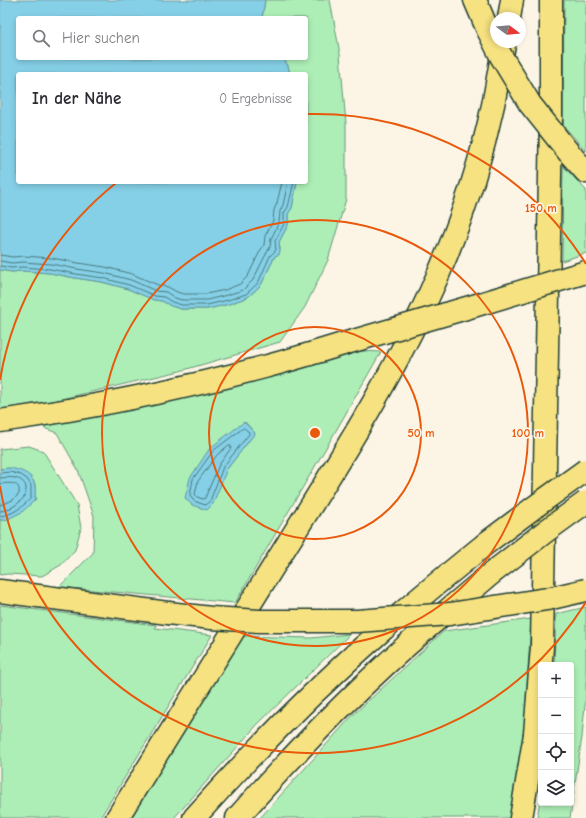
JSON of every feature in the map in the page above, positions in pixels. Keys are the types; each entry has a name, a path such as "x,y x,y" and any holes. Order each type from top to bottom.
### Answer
{"highway":[{"path":"475,0 487,28 508,68 530,104 586,172"},
{"path":"510,12 512,0"},
{"path":"522,818 536,734 542,647 551,124 551,0"},
{"path":"117,818 353,439 392,369 418,318 441,267 462,214 493,106 504,48"},
{"path":"0,421 90,406 173,389 264,367 586,272"},
{"path":"194,818 269,738 335,672 380,632 434,585 489,541 540,502 586,470"},
{"path":"237,818 319,729 382,668 492,573 586,502"},
{"path":"0,591 211,618 259,621 357,621 450,614 547,599 586,590"}],"green space":[{"path":"265,0 330,0 340,54 346,124 346,199 328,260 305,307 280,342 180,371 44,403 0,409 0,270 12,272 22,271 50,273 102,282 128,289 181,309 208,309 229,304 248,297 261,285 274,258 280,250 279,242 288,225 288,214 292,208 297,184 308,184 308,72 290,72 284,60 308,60 308,16 262,16"},
{"path":"564,0 586,0 586,151 563,125"},
{"path":"563,166 586,190 586,253 562,261"},
{"path":"360,351 381,352 235,603 59,587 93,553 94,516 78,470 57,433 44,428 44,423 175,395","holes":["245,422 255,433 227,469"]},
{"path":"29,446 43,451 77,505 81,528 75,550 61,565 42,576 0,575 0,520 6,520 35,500 35,484 30,476 10,468 0,469 0,449"},
{"path":"0,605 156,625 155,628 212,635 100,818 0,818"},
{"path":"586,607 586,694 582,737 574,791 574,662 554,662 556,614"},
{"path":"531,619 524,733 515,806 512,818 260,818 353,715 444,631"},
{"path":"350,634 257,725 174,818 131,818 242,636 311,638"},
{"path":"539,806 572,806 570,818 537,818"}],"water":[{"path":"0,0 265,0 262,16 16,16 16,60 284,60 290,72 16,72 16,184 297,184 292,208 288,214 288,225 279,242 279,255 276,255 274,258 261,285 248,297 229,304 208,309 181,309 128,289 102,282 50,273 22,271 12,272 0,270"},
{"path":"244,422 255,433 227,469 213,504 207,510 192,505 185,498 190,478 210,448"},
{"path":"10,468 28,474 33,480 35,485 35,500 22,512 6,520 0,520 0,469"}]}
